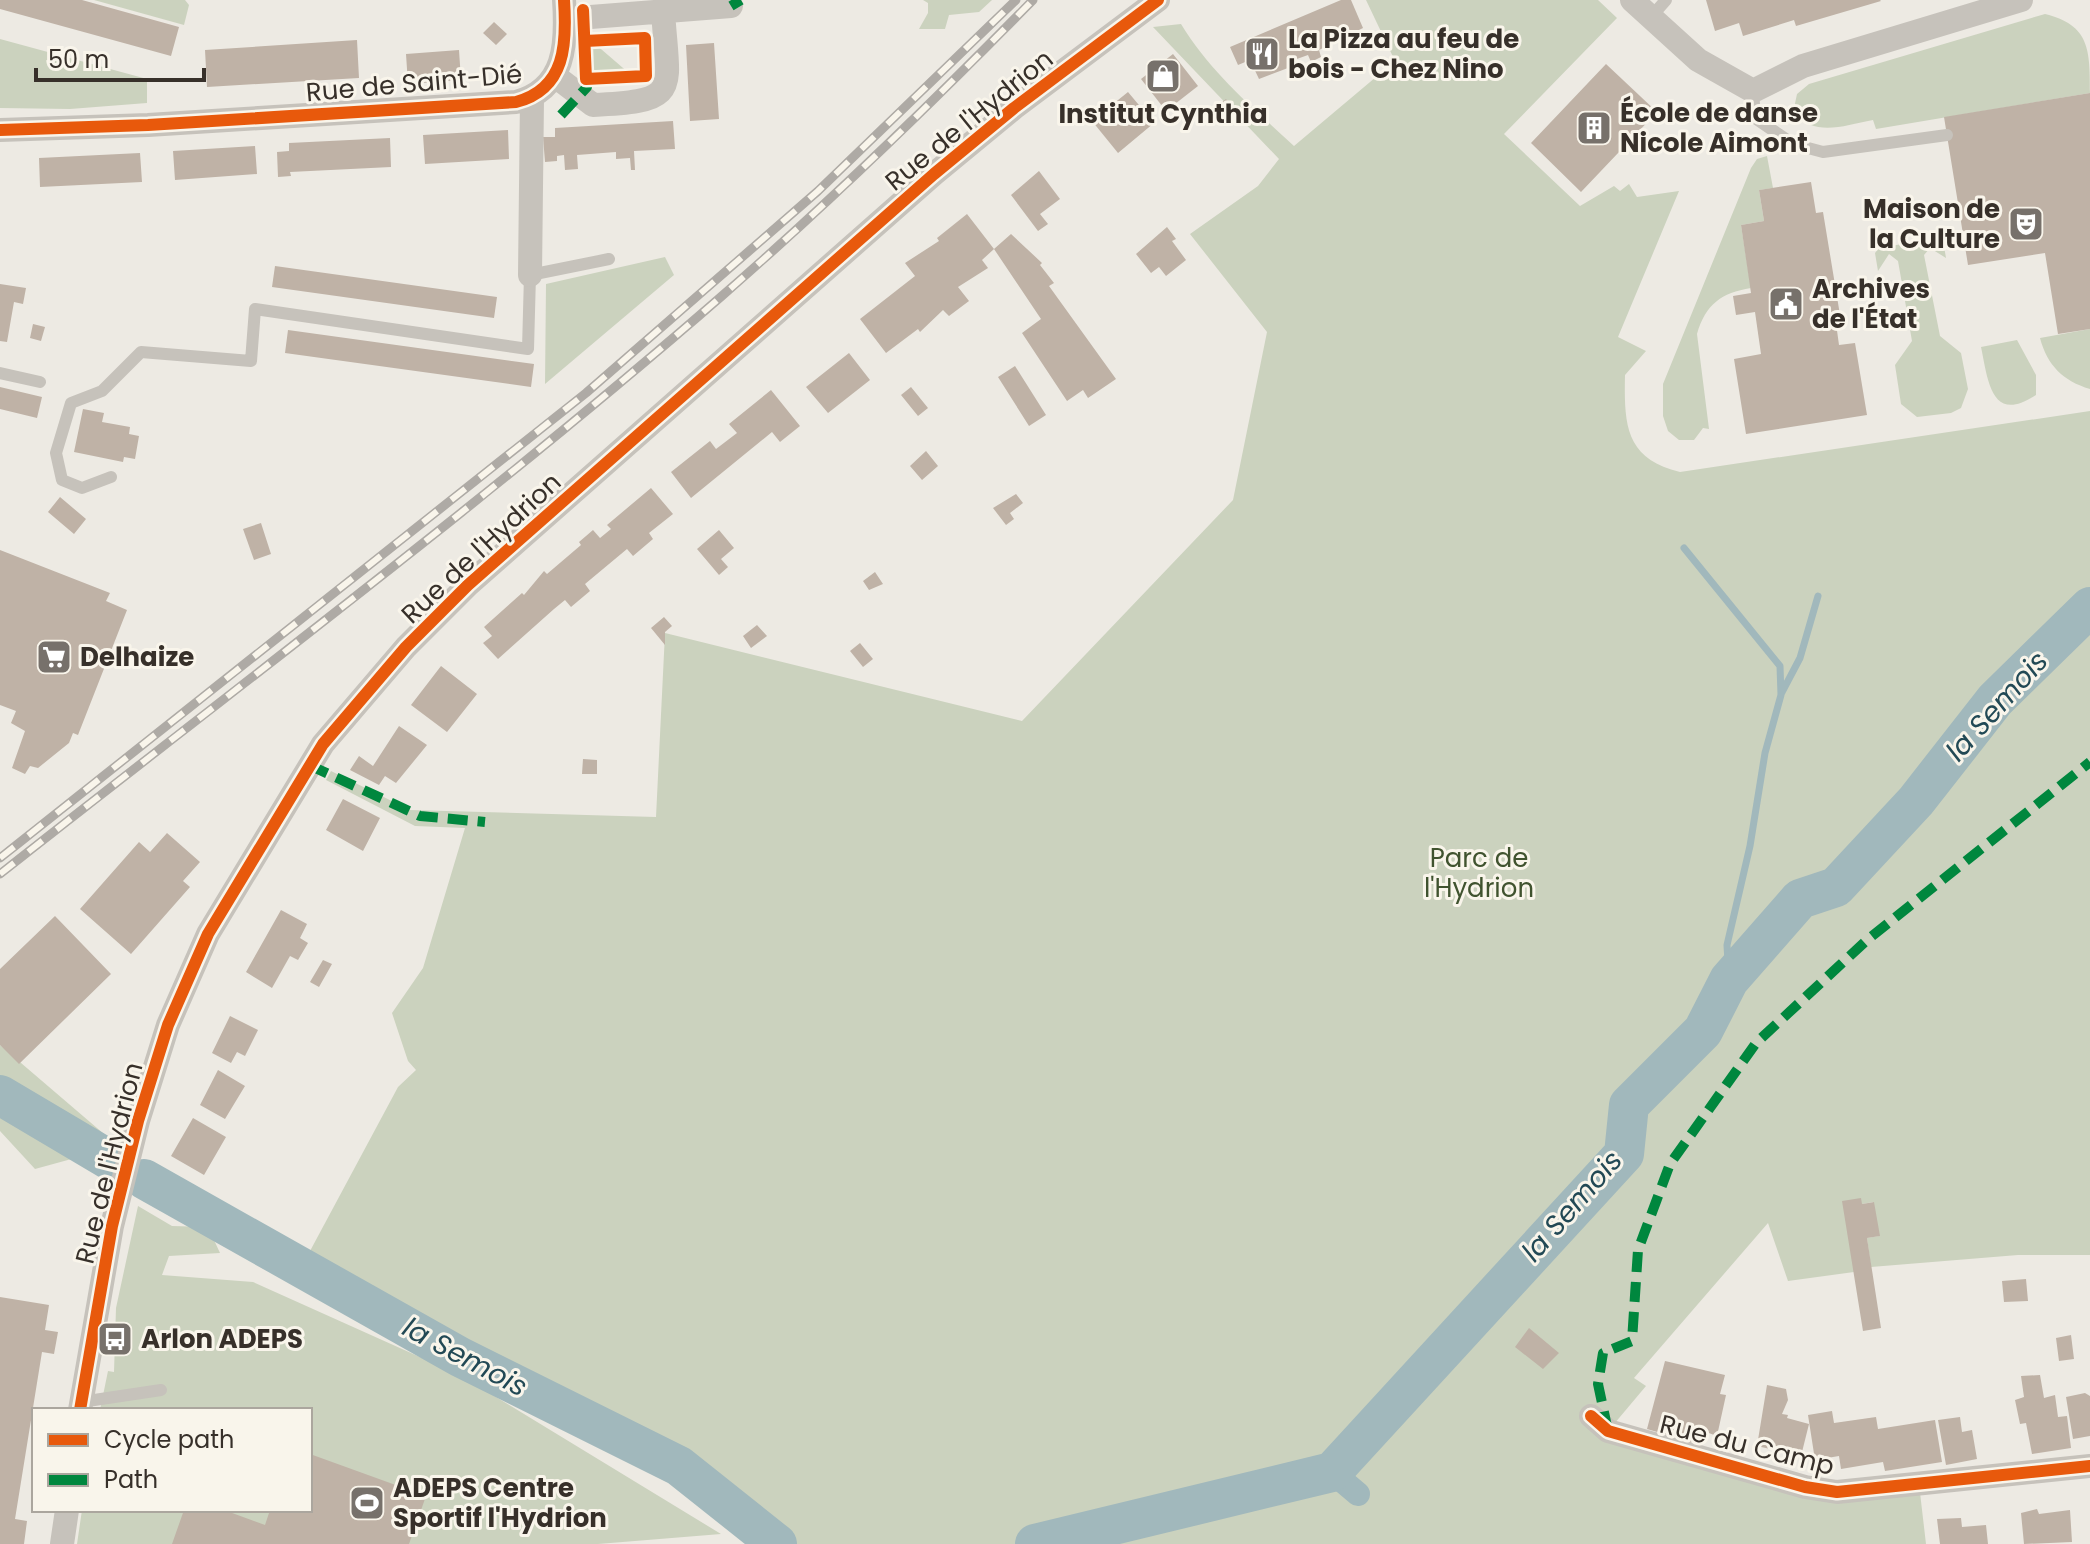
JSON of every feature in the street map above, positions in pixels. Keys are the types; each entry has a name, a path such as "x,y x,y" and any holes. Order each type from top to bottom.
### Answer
{"street":[{"name":"Rue de l'Hydrion","path":"81,1406 112,1226 138,1121 168,1025 208,934 323,744 397,657 480,574 934,174 1014,108 1158,0"},
{"path":"1632,0 1658,9 1698,60 1753,91 1803,66 2021,0"},
{"path":"564,9 663,11 731,6"},
{"name":"Rue de Saint-Dié","path":"0,130 148,125 516,102 532,98 555,76 562,60 564,9"},
{"path":"555,76 593,105 649,101 661,93 668,81 663,11"},
{"name":"Rue de Saint-Dié","path":"530,275 532,98"},
{"name":"Rue du Camp","path":"1591,1416 1608,1431 1805,1487 1837,1492 2090,1466"},
{"path":"62,1544 67,1512"}],"lane":[{"path":"1753,91 1755,118 1793,144 1823,152 1947,135"},
{"path":"111,477 82,488 62,480 56,453 71,403 102,391 141,352 251,361 255,309 528,349 530,275 609,259"},
{"path":"0,373 40,382"},
{"path":"81,1406 161,1390"}],"green space":[{"path":"94,0 185,0 189,5 184,25"},
{"path":"923,0 992,0 979,12 949,15 945,29 919,29 928,13 928,3"},
{"name":"Parc de l'Hydrion","path":"1366,0 1598,0 1617,18 1504,134 1580,206 1614,186 1620,191 1629,184 1637,197 1679,191 1618,337 1646,351 1625,375 1627,424 1638,449 1662,466 1680,472 2090,411 2090,1255 2018,1255 1871,1267 1867,1238 1879,1236 1873,1202 1862,1204 1854,1272 1788,1281 1768,1223 1634,1378 1646,1386 1609,1430 1805,1487 1919,1484 1926,1544 762,1544 702,1493 461,1362 295,1279 398,1087 416,1070 408,1061 392,1013 423,968 465,828 415,826 326,780 331,771 410,810 656,817 665,633 1022,721 1233,500 1267,332 1190,234 1258,186 1279,159 1153,27 1181,24 1219,74 1294,146 1395,61"},
{"path":"2045,14 2060,19 2079,32 2088,52 2090,93 1876,129 1873,120 1840,127 1820,127 1793,113 1797,94 1809,84"},
{"path":"0,39 147,79 147,103 70,109 0,108"},
{"path":"594,43 630,74 591,76 590,47"},
{"path":"1767,156 1773,188 1759,190 1764,221 1741,225 1751,288 1731,293 1716,302 1705,315 1697,334 1709,429 1703,428 1694,440 1679,440 1668,431 1663,416 1663,384 1751,168 1757,159"},
{"path":"1937,238 1943,240 1946,258 1930,248 1924,255 1940,336 1961,353 1968,389 1961,408 1951,413 1917,417 1901,404 1895,365 1912,341 1898,261 1889,254 1878,271 1875,253 1879,248"},
{"path":"665,257 674,275 545,384 546,284"},
{"path":"2090,329 2090,389 2058,371 2047,356 2040,338"},
{"path":"2017,340 2036,375 2036,395 2009,405 1994,395 1981,347"},
{"path":"0,1045 111,1140 108,1149 35,1169 0,1131"},
{"path":"138,1206 172,1226 208,1227 220,1253 169,1256 162,1275 253,1282 460,1375 721,1534 598,1544 77,1544 82,1512 312,1512 312,1408 100,1408 108,1371 114,1372 116,1308"}],"building":[{"path":"0,0 82,0 179,27 171,56 0,9"},
{"path":"1341,0 1351,0 1363,28 1319,50 1321,57 1311,62 1308,55 1294,60 1296,65 1259,79 1250,60 1238,65 1230,47"},
{"path":"1706,0 1881,1 1796,26 1794,20 1743,36 1739,23 1715,31"},
{"path":"494,22 507,34 496,45 483,33"},
{"path":"357,40 359,78 207,87 205,50"},
{"path":"714,43 719,119 690,121 686,45"},
{"path":"459,50 461,80 408,84 406,54"},
{"path":"1173,54 1198,86 1166,111 1141,79"},
{"name":"École de danse Nicole Aimont","path":"1606,64 1657,112 1581,192 1531,143"},
{"path":"1128,92 1154,123 1118,153 1092,121"},
{"name":"Maison de la Culture","path":"2090,93 2090,329 2058,334 2045,253 1968,265 1944,117"},
{"path":"1226,99 1237,116 1226,124 1215,107"},
{"path":"673,121 675,149 634,151 635,170 631,170 630,158 616,159 616,152 577,155 578,169 565,170 564,155 557,156 557,161 545,162 543,137 555,137 555,128"},
{"path":"508,130 509,159 425,164 423,135"},
{"path":"390,138 391,167 290,172 291,176 278,177 277,152 289,151 289,143"},
{"path":"255,146 257,174 175,180 173,151"},
{"path":"140,153 142,182 40,187 39,158"},
{"path":"1039,171 1060,199 1040,214 1048,224 1038,231 1011,195"},
{"name":"Archives de l'État","path":"1811,182 1816,213 1823,212 1840,315 1835,316 1839,345 1855,343 1867,415 1746,434 1734,359 1761,354 1755,312 1736,315 1733,296 1751,293 1741,225 1764,221 1759,190"},
{"path":"967,214 994,249 982,260 988,268 958,287 969,301 949,316 943,310 920,332 918,329 886,353 860,319 915,276 905,263 939,241 937,238"},
{"path":"1167,227 1176,239 1172,241 1186,260 1166,276 1159,267 1151,273 1136,254"},
{"path":"1011,234 1042,263 1040,265 1054,283 1049,286 1116,379 1088,398 1083,390 1067,401 1022,333 1041,319 994,249"},
{"path":"275,266 497,297 494,318 272,287"},
{"path":"0,284 26,288 23,304 14,302 7,342 0,341"},
{"path":"33,324 45,327 41,341 30,338"},
{"path":"288,330 534,364 531,387 285,353"},
{"path":"849,353 870,380 828,413 806,387"},
{"path":"1015,366 1046,415 1029,426 998,377"},
{"path":"0,387 42,397 37,418 0,409"},
{"path":"911,387 928,408 918,416 901,395"},
{"path":"771,390 800,426 780,442 772,432 691,498 671,472 710,441 716,449 737,433 729,424"},
{"path":"83,409 104,413 102,422 130,427 129,434 139,436 135,459 124,457 123,462 74,452"},
{"path":"926,451 938,466 922,480 910,466"},
{"path":"651,488 673,514 649,533 653,539 633,556 627,549 585,584 590,591 571,607 565,600 498,659 483,643 492,636 484,627 522,593 524,595 544,571 547,574 581,545 579,542 593,530 600,538 611,529 607,525"},
{"path":"1016,494 1023,503 1010,513 1014,519 1006,525 993,508"},
{"path":"60,497 86,519 74,534 48,512"},
{"path":"261,523 271,554 254,560 243,529"},
{"path":"719,530 734,548 721,559 728,567 719,575 697,549"},
{"name":"Delhaize","path":"0,550 110,593 106,601 127,610 78,735 73,733 69,743 38,768 30,766 25,774 12,768 25,731 11,723 16,711 0,705"},
{"path":"875,572 883,584 869,590 863,581"},
{"path":"664,617 672,626 665,632 665,645 651,628"},
{"path":"757,625 767,636 751,648 743,636"},
{"path":"860,643 873,659 863,667 850,651"},
{"path":"441,666 477,694 447,732 411,705"},
{"path":"399,726 427,745 396,783 385,776 379,785 350,770 359,756 373,766"},
{"path":"583,759 597,760 597,774 582,774"},
{"path":"343,799 380,818 363,851 326,830"},
{"path":"167,833 200,862 183,881 190,887 131,954 80,909 139,842 150,852"},
{"path":"281,910 307,924 300,938 308,943 298,960 290,956 272,988 246,972"},
{"path":"55,916 111,974 19,1064 0,1045 0,969"},
{"path":"323,960 332,964 319,987 310,982"},
{"path":"230,1016 258,1030 245,1056 237,1052 231,1063 212,1053"},
{"path":"218,1070 245,1086 225,1119 200,1105"},
{"path":"193,1118 226,1137 204,1175 171,1156"},
{"path":"1861,1198 1862,1204 1874,1202 1880,1236 1867,1238 1881,1328 1863,1331 1842,1201"},
{"path":"2026,1279 2028,1301 2004,1302 2002,1281"},
{"path":"0,1297 49,1305 45,1330 58,1332 54,1354 42,1352 32,1408 15,1519 27,1521 24,1544 0,1544"},
{"path":"1529,1328 1559,1353 1543,1369 1515,1347"},
{"path":"2071,1335 2074,1359 2059,1361 2056,1338"},
{"path":"1665,1361 1725,1375 1720,1394 1726,1395 1717,1436 1706,1432 1702,1445 1647,1429"},
{"path":"2040,1375 2044,1398 2055,1395 2058,1417 2067,1416 2071,1448 2032,1454 2026,1423 2020,1424 2015,1400 2024,1397 2021,1376"},
{"path":"1767,1385 1786,1389 1788,1400 1782,1414 1809,1424 1801,1456 1757,1446"},
{"path":"2085,1393 2090,1396 2090,1436 2073,1439 2066,1397"},
{"path":"1832,1411 1834,1423 1876,1417 1878,1429 1935,1420 1942,1462 1885,1471 1883,1462 1841,1469 1839,1456 1815,1460 1808,1415"},
{"path":"1960,1417 1962,1432 1972,1430 1977,1459 1946,1465 1938,1420"},
{"name":"ADEPS Centre Sportif l'Hydrion","path":"312,1455 426,1496 409,1544 172,1544 183,1512 229,1512 265,1525 269,1512 312,1512"},
{"path":"2037,1509 2039,1514 2070,1510 2072,1542 2024,1544 2021,1513"},
{"path":"1961,1518 1962,1527 1986,1525 1988,1544 1940,1544 1937,1519"}],"waterway":[{"path":"1684,548 1780,666 1781,695 1765,753 1750,846 1727,945 1729,980"},
{"path":"1781,694 1800,658 1818,596"},
{"name":"la Semois","path":"1035,1544 1332,1472 1624,1154 1629,1105 1703,1031 1729,980 1800,899 1836,887 1916,801 1995,700 2090,607"},
{"name":"la Semois","path":"0,1095 108,1159"},
{"name":"la Semois","path":"144,1179 460,1357 679,1466 777,1544"},
{"path":"1332,1472 1358,1494"}],"railway":[{"path":"0,858 586,393 818,191 1016,0"},
{"path":"0,874 456,517 635,370 842,187 1033,0"}],"marked path":[{"path":"731,6 741,0"},
{"path":"561,115 587,87 586,79"},
{"path":"1608,1431 1598,1384 1603,1353 1632,1341 1638,1250 1670,1164 1756,1043 1867,940 2090,762"},
{"path":"309,765 420,816 485,822"}],"cycle path":[{"path":"0,130 148,125 516,102 533,96 554,75 563,48 564,0"},
{"path":"80,1408 112,1226 138,1121 168,1025 208,934 323,744 406,647 468,585 934,174 1014,108 1158,0"},
{"path":"583,10 586,79 646,76 645,38 585,41"},
{"path":"1591,1416 1608,1431 1805,1487 1837,1492 2090,1466"}],"place":[{"name":"La Pizza au feu de bois - Chez Nino","path":"1262,54"},
{"name":"Institut Cynthia","path":"1163,76"},
{"name":"École de danse Nicole Aimont","path":"1594,128"},
{"name":"Maison de la Culture","path":"2026,224"},
{"name":"Archives de l'État","path":"1786,304"},
{"name":"Delhaize","path":"54,657"},
{"name":"Arlon ADEPS","path":"115,1339"},
{"name":"ADEPS Centre Sportif l'Hydrion","path":"367,1503"}]}
